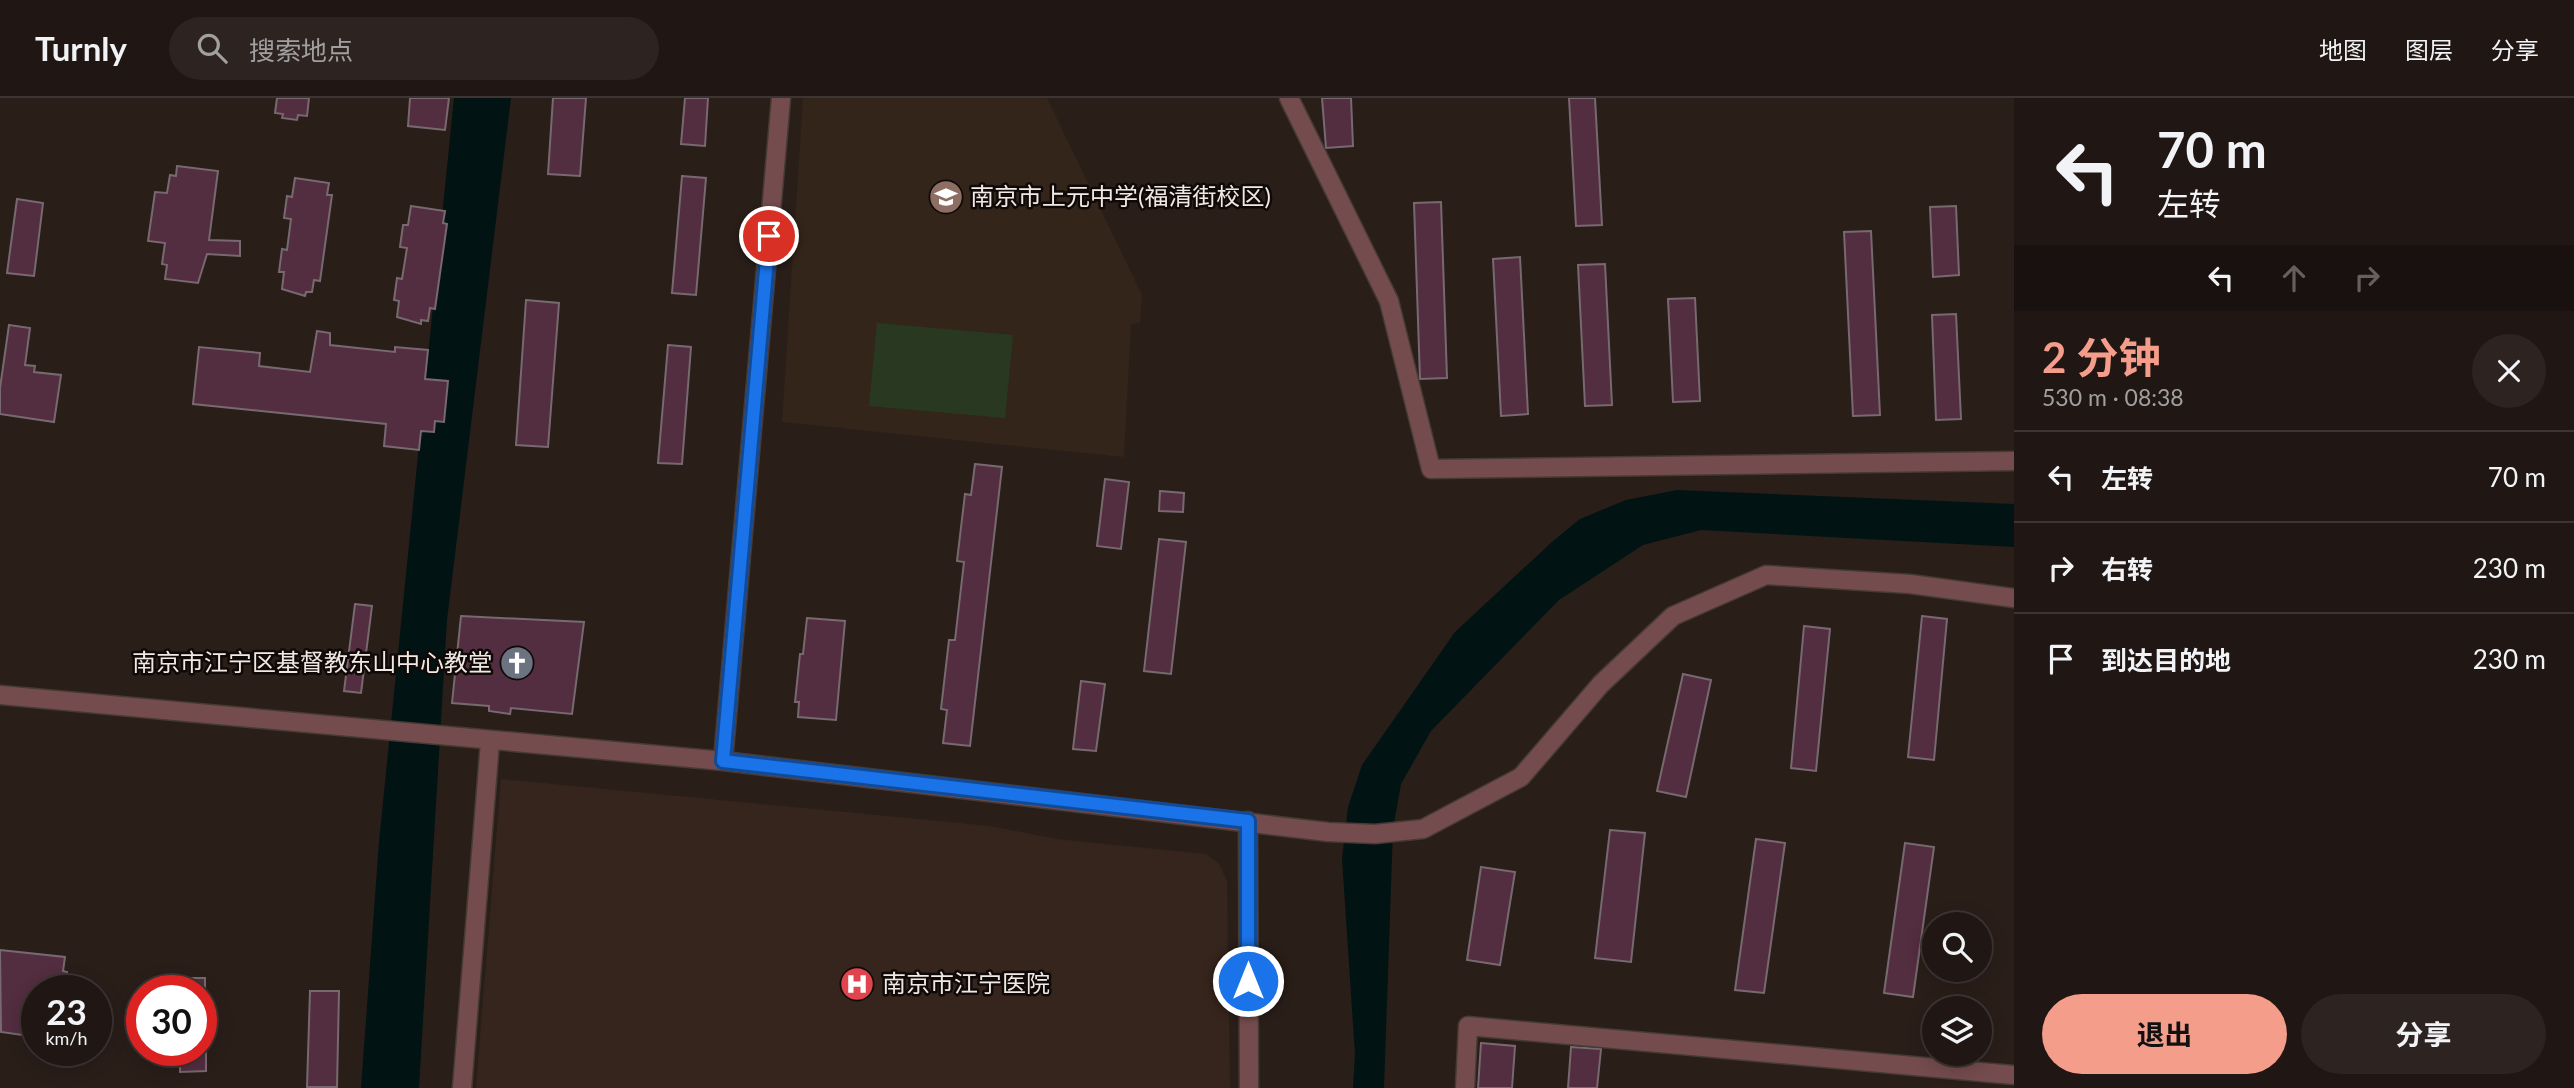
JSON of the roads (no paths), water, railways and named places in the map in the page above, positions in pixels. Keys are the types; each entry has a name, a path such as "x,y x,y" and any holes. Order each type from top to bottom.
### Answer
{"street":[{"path":"723,761 781,98"},
{"path":"1289,98 1389,302 1431,469 2014,461"},
{"path":"0,695 489,742 723,761 1328,832 1375,834 1423,829 1521,777 1601,684 1673,616 1766,575 1910,584 2014,598"},
{"path":"462,1088 489,742"},
{"path":"1248,821 1249,1088"},
{"path":"1465,1088 1468,1026 2014,1075"}],"place":[{"name":"南京市上元中学(福清街校区)","path":"946,197"},
{"name":"南京市江宁区基督教东山中心教堂","path":"517,663"},
{"name":"南京市江宁医院","path":"857,984"}]}
